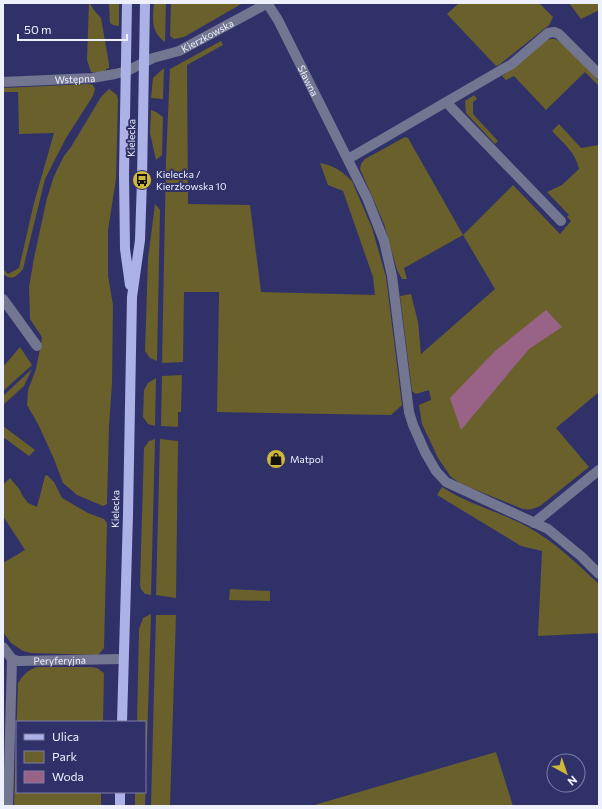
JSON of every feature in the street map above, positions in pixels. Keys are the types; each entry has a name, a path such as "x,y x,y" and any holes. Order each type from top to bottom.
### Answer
{"main road":[{"name":"Kielecka","path":"127,3 124,174 125,249 132,297"},
{"name":"Kielecka","path":"122,721 132,297 140,232 145,3"},
{"path":"120,793 120,806"}],"street":[{"name":"Kierzkowska","path":"144,61 179,51 268,3"},
{"name":"Sławna","path":"268,3 348,159 367,198 384,241 392,276 409,412 413,425 433,466 446,482 548,529 568,545 599,574"},
{"path":"348,159 512,64 548,33 554,32 560,34 599,74"},
{"name":"Wstępna","path":"3,82 97,78 126,71 144,61"},
{"path":"447,103 561,221"},
{"path":"3,299 37,346"},
{"path":"534,523 599,470"},
{"path":"3,647 12,659 8,806"},
{"name":"Peryferyjna","path":"12,659 24,662 123,659"}],"green space":[{"path":"89,3 101,18 109,64 109,68 106,69 106,72 91,72 87,60"},
{"path":"109,3 119,3 119,26 110,23"},
{"path":"154,3 166,3 165,42 160,38 155,29 153,19"},
{"path":"171,3 243,3 184,37 174,39 170,36"},
{"path":"459,3 539,3 553,17 549,25 496,66 447,14"},
{"path":"569,3 599,3 599,10 581,19"},
{"path":"555,39 563,43 599,81 599,86 585,72 546,110 514,76 506,80 502,76 545,40"},
{"path":"221,41 223,45 187,65 188,204 250,205 261,292 375,295 373,277 343,191 328,185 320,163 337,169 352,181 372,228 386,277 402,405 391,415 217,412 219,292 184,292 183,362 162,363 166,160 170,69"},
{"path":"164,68 163,99 151,98 153,78"},
{"path":"93,85 95,89 93,96 66,138 45,179 23,269 14,277 11,278 6,276 3,274 3,269 8,274 19,268 34,203 54,133 19,134 18,92 3,92 3,88"},
{"path":"109,89 117,95 118,100 116,179 108,230 108,276 113,305 112,384 109,426 107,504 103,506 77,495 63,483 38,424 27,405 28,390 36,369 42,338 30,319 29,287 47,198 54,176 64,156 101,97"},
{"path":"474,95 477,99 473,102 473,114 498,141 495,144 466,113 465,101"},
{"path":"151,110 163,117 162,155 156,160 150,133"},
{"path":"559,124 581,148 599,145 599,392 556,428 589,467 540,506 534,509 523,509 461,484 451,477 438,458 422,424 419,405 431,400 429,390 416,394 412,391 400,296 411,294 418,322 421,354 495,289 463,235 513,185 560,234 571,221 567,217 569,215 547,192 562,185 579,169 572,153 552,131"},
{"path":"405,137 408,138 463,235 404,268 407,279 402,279 397,270 384,224 360,169 361,164 365,159"},
{"path":"155,204 160,210 157,361 150,358 145,351 148,259"},
{"path":"20,347 32,365 3,391 3,367"},
{"path":"32,369 24,386 3,405 3,396"},
{"path":"182,375 181,412 178,412 178,427 161,426 162,376"},
{"path":"156,378 155,426 148,424 143,417 144,390 148,383"},
{"path":"3,426 35,450 29,456 3,437"},
{"path":"155,439 151,595 145,594 140,585 144,448 149,441"},
{"path":"160,439 178,441 176,598 156,595"},
{"path":"47,475 54,482 62,498 88,513 104,519 107,523 104,648 98,655 31,653 23,651 11,643 3,632 3,563 25,550 3,516 3,485 10,478 28,503 37,507 45,476"},
{"path":"442,487 463,499 518,522 538,533 565,553 599,584 599,633 538,636 542,551 521,546 437,495"},
{"path":"230,589 270,591 270,601 229,600"},
{"path":"151,614 146,774 146,721 137,721 139,629 143,618"},
{"path":"156,615 176,615 170,806 151,806"},
{"path":"37,667 97,668 104,673 103,721 17,721 18,683 26,673"},
{"path":"16,744 16,793 101,793 101,806 14,806"},
{"path":"496,752 513,806 311,806"},
{"path":"135,793 145,793 145,806 135,806"}],"water":[{"path":"546,310 562,327 529,349 461,430 450,398 495,351"}],"place":[{"name":"Kielecka / Kierzkowska 10","path":"142,180"},
{"name":"Matpol","path":"276,459"}]}
